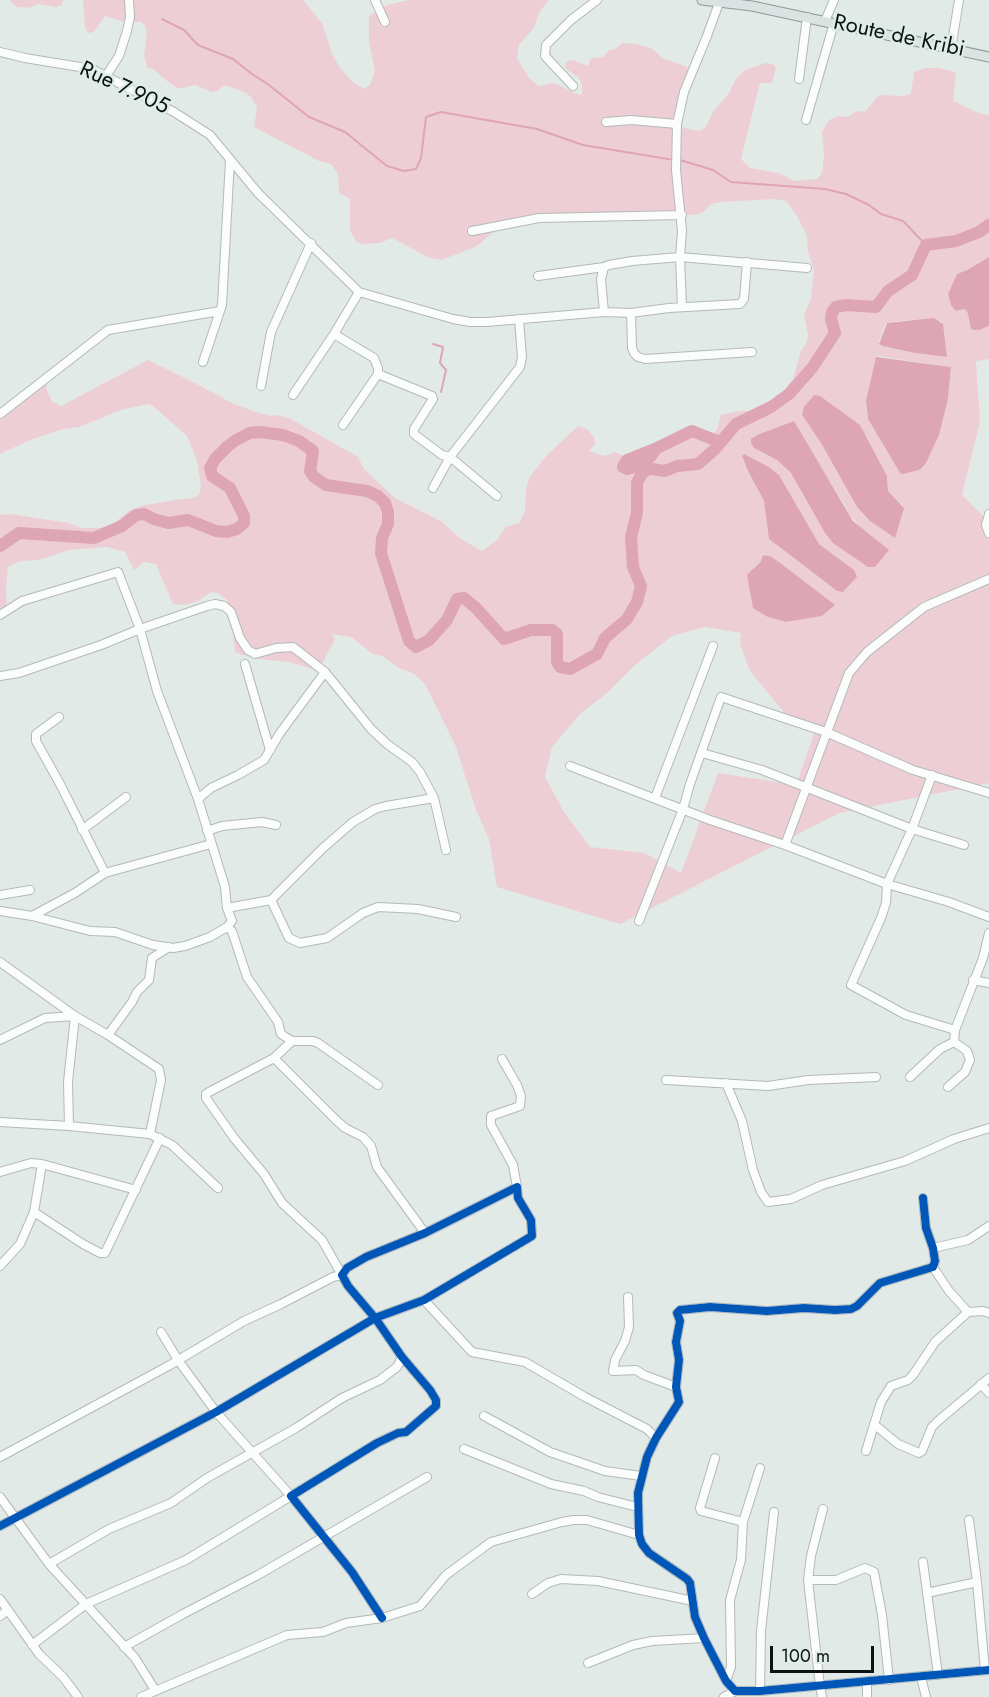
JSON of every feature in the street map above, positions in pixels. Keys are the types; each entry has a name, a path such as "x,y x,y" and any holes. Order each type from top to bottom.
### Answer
{"main road":[{"name":"Route de Kribi","path":"702,0 718,3 752,3 989,57"}],"street":[{"path":"105,76 119,56 127,31 130,17 129,0"},
{"path":"375,0 385,22"},
{"path":"573,87 545,56 546,45 571,20 597,0"},
{"path":"806,120 834,0"},
{"path":"951,49 959,0"},
{"path":"682,307 680,257 682,215 676,170 677,124 684,92 718,3"},
{"path":"799,79 807,17"},
{"name":"Rue 7.905","path":"0,52 87,68 148,97 210,135 258,193 359,292"},
{"path":"606,122 631,120 677,124"},
{"path":"203,362 220,310 230,160"},
{"path":"472,231 540,218 682,215"},
{"path":"261,386 271,332 311,243"},
{"path":"538,276 632,261 680,257 807,268"},
{"path":"294,395 359,292 470,322 604,312 631,313 743,303 747,262"},
{"path":"604,267 601,279 604,312"},
{"path":"0,414 108,330 220,310"},
{"path":"631,313 632,348 638,357 645,359 752,352"},
{"path":"433,488 450,457 523,362 519,319"},
{"path":"334,334 374,358 377,363 378,374 343,426"},
{"path":"378,374 432,396 433,399 413,432 442,455 450,457 497,496"},
{"path":"989,514 986,525 989,533"},
{"path":"0,615 22,601 118,572 140,629 157,691 198,799 225,887 227,908 232,921 227,927 185,946 169,947 153,945 115,932 90,932 32,916 0,911"},
{"path":"784,845 849,673 867,652 924,607 989,579"},
{"path":"0,676 19,673 207,606 215,604 224,606 231,612 240,638 251,653 285,646 293,647 325,672 371,729 412,762 434,798 446,850"},
{"path":"655,798 713,646"},
{"path":"245,664 270,750"},
{"path":"198,799 211,788 238,776 264,760 280,733 325,672"},
{"path":"639,921 683,809 721,697 826,732 914,770 989,793"},
{"path":"59,717 36,734 36,741 105,873"},
{"path":"702,753 762,770 912,830 964,845"},
{"path":"570,766 887,884 949,902 989,917"},
{"path":"932,775 912,830 887,884 886,903 881,918 851,986 906,1015 955,1030"},
{"path":"82,830 126,797"},
{"path":"227,908 271,900 323,848 353,822 375,809 434,798"},
{"path":"207,831 222,826 262,822 276,825"},
{"path":"32,916 75,893 105,873 211,844"},
{"path":"0,895 30,890"},
{"path":"271,900 290,938 300,943 327,938 363,913 378,907 418,909 456,917"},
{"path":"227,927 232,931 248,977 278,1022 281,1034 292,1041 318,1043 378,1085"},
{"path":"954,1042 955,1030 983,958 989,933"},
{"path":"108,1035 137,992 149,980 152,958 169,947"},
{"path":"0,962 75,1017 108,1035 159,1069 161,1080 150,1134"},
{"path":"973,980 989,983"},
{"path":"0,1040 45,1018 75,1017"},
{"path":"69,1126 68,1082 75,1017"},
{"path":"32,1645 86,1604 186,1560 377,1443 398,1433 406,1432 436,1406 436,1400 430,1390 348,1286 322,1240 282,1203 264,1174 234,1138 206,1098 209,1092 274,1058 292,1041"},
{"path":"910,1077 940,1049 954,1042"},
{"path":"948,1087 964,1072 970,1060 967,1051 954,1042"},
{"path":"274,1058 336,1120 345,1128 363,1137 371,1146 377,1167 425,1233"},
{"path":"0,1526 216,1412 375,1318 424,1300 532,1236 531,1220 519,1198 513,1165 491,1125 491,1116 520,1106 518,1085 502,1059"},
{"path":"666,1080 768,1086 808,1080 876,1077"},
{"path":"726,1083 742,1121 753,1170 761,1192 768,1202 791,1199 822,1185 905,1161 954,1139 989,1128"},
{"path":"0,1122 150,1134 180,1151 218,1188"},
{"path":"34,1212 83,1244 100,1253 105,1253 160,1138"},
{"path":"0,1172 31,1163 42,1164 136,1190"},
{"path":"0,1266 20,1244 34,1212 42,1164"},
{"path":"0,1457 178,1360 243,1321 333,1277 342,1275 347,1268 366,1257 425,1233 517,1187"},
{"path":"923,1198 926,1228 935,1261 933,1267"},
{"path":"933,1248 968,1240 989,1226"},
{"path":"933,1267 949,1291 968,1312"},
{"path":"735,1691 726,1681 695,1617 690,1583 650,1553 642,1544 639,1535 638,1507 641,1476 656,1438 679,1402 676,1388 679,1360 676,1342 680,1321 677,1313 680,1310 722,1306 758,1311 851,1309 880,1283 933,1267"},
{"path":"628,1297 629,1327 615,1360 613,1371 636,1370 676,1388"},
{"path":"424,1300 472,1352 525,1362 647,1429 656,1438"},
{"path":"866,1451 886,1392 891,1386 913,1376 935,1342 968,1312 989,1313"},
{"path":"161,1332 178,1360 216,1412 291,1496 352,1572 382,1618"},
{"path":"50,1564 109,1529 171,1503 207,1478 342,1398 380,1380 397,1367 402,1357"},
{"path":"875,1425 898,1444 919,1453 938,1421 989,1378"},
{"path":"981,1384 989,1393"},
{"path":"484,1416 550,1452 605,1471 641,1476"},
{"path":"464,1449 551,1484 638,1507"},
{"path":"715,1458 701,1511 742,1522"},
{"path":"726,1681 731,1667 730,1600 741,1560 742,1522 760,1468"},
{"path":"124,1647 258,1575 427,1477"},
{"path":"0,1497 50,1564 135,1658 155,1690"},
{"path":"822,1697 808,1580 811,1556 823,1509"},
{"path":"755,1693 774,1512"},
{"path":"141,1697 287,1635 323,1632 346,1623 382,1618 420,1606 446,1575 491,1542 574,1520 587,1520 639,1535"},
{"path":"724,1697 735,1691 755,1693 987,1670 969,1520"},
{"path":"923,1562 938,1675"},
{"path":"808,1580 836,1580 865,1568 874,1572 882,1615 889,1680"},
{"path":"532,1594 548,1583 561,1579 606,1583 693,1601"},
{"path":"927,1593 977,1582"},
{"path":"0,1599 32,1645 63,1677 78,1697"},
{"path":"0,1616 8,1610"},
{"path":"588,1663 633,1645 652,1641 704,1638"},
{"path":"921,1677 926,1697"},
{"path":"867,1682 867,1697"}],"shaded area":[{"path":"9,0 63,0 62,5 56,7 38,4 29,8 17,7"},
{"path":"83,0 303,0 322,23 332,54 340,68 354,83 365,89 370,85 375,70 369,43 369,16 387,5 409,0 549,0 540,11 533,29 519,45 517,58 529,78 539,86 554,83 580,95 582,84 578,77 566,69 567,61 573,60 588,66 591,58 603,57 609,50 615,49 622,43 637,44 653,49 662,58 690,70 679,127 699,131 706,127 712,113 745,70 765,63 773,64 776,68 772,83 760,83 741,159 750,168 778,173 795,181 817,179 822,173 824,155 822,132 829,120 839,116 848,117 856,111 865,112 879,95 905,96 911,94 914,72 925,68 938,68 956,72 953,101 989,115 989,257 957,274 948,294 951,305 957,311 964,309 967,311 970,326 984,328 989,326 989,359 976,361 980,422 962,495 989,522 989,783 839,813 620,924 497,887 489,839 476,810 456,747 425,684 414,674 399,668 382,656 373,654 351,637 331,634 335,639 323,662 313,669 289,662 258,659 240,654 235,652 231,614 227,600 211,592 198,601 185,605 173,604 156,564 144,562 134,570 125,552 107,547 69,550 39,560 20,561 8,567 7,607 0,620 0,515 10,514 69,523 81,528 100,528 113,524 129,511 141,506 194,498 199,494 201,487 197,460 187,436 148,404 121,410 79,427 63,429 30,440 0,454 0,410 45,375 47,391 52,401 61,406 148,360 234,404 271,416 278,415 291,419 358,457 364,469 395,498 441,521 461,539 482,551 497,540 506,527 519,523 525,511 526,488 531,475 547,455 578,426 587,429 594,437 595,444 589,451 605,456 616,452 623,456 643,450 689,428 712,435 717,429 721,415 738,411 757,411 779,397 793,379 808,335 804,314 811,299 814,270 808,252 807,236 786,201 773,199 721,202 711,204 702,213 693,215 607,213 502,225 477,246 442,260 430,258 392,238 380,243 362,244 356,241 350,230 350,199 339,193 338,174 331,164 319,161 254,127 257,108 246,93 228,86 222,86 218,91 212,92 195,85 177,88 153,69 148,68 144,56 147,32 141,22 122,21 105,16 94,32 88,33 85,27","holes":["941,321 947,357 880,346 879,342 885,324","877,356 951,367 948,399 939,435 922,469 900,473 868,419 866,409","802,415 847,416 860,425 887,476 888,491 903,506 895,537 870,521 857,507 821,443","792,422 849,514 864,531 868,566 827,536 791,473 777,460 759,451 753,437","743,454 769,467 779,475 819,544 854,570 857,577 843,592 837,591 775,544 764,501 748,471","763,554 770,556 834,605 822,616 786,622 768,617 753,568 761,561","705,627 741,633 740,644 750,671 786,715 815,731 796,785 718,773 681,873 645,853 590,847 564,812 545,777 552,747 581,713 606,694 635,665 672,636"]},
{"path":"989,257 989,326 974,330 971,329 967,311 964,309 956,311 951,305 948,294 957,274"},
{"path":"934,318 943,324 947,357 915,353 879,344 887,323"},
{"path":"876,357 951,367 948,399 939,435 921,469 900,473 868,419 866,401"},
{"path":"814,395 820,396 860,425 887,476 888,491 904,508 895,538 870,521 857,507 821,443 802,415 804,407"},
{"path":"794,421 853,521 889,550 875,567 868,567 833,543 791,473 777,460 754,448 751,443 751,439 757,435"},
{"path":"744,454 779,475 819,544 854,570 857,577 843,592 837,591 769,539 764,501 748,471 742,456"},
{"path":"763,555 770,556 779,562 835,605 822,616 786,622 768,617 753,608 747,575 761,561"}],"waterway":[{"path":"162,19 184,30 198,45 233,59 309,117 345,132 387,166 404,171 416,169 421,158 426,117 441,112 537,129 583,145 674,160"},
{"path":"680,160 713,170 731,182 825,189 846,194 869,205 881,214 903,221 926,245"},
{"path":"0,546 19,533 94,538 122,526 136,515 144,514 168,523 188,520 216,531 227,532 237,529 244,523 244,516 230,488 212,476 210,468 215,459 228,446 250,433 283,435 299,441 313,451 310,471 314,477 326,485 367,491 378,496 385,503 388,524 382,538 381,553 409,641 416,647 429,640 447,620 457,599 464,598 504,639 531,630 552,630 557,634 557,662 560,667 570,669 597,654 605,638 627,619 637,602 641,586 633,567 631,537 637,513 637,483 641,475 646,470 665,471 677,466 698,464 714,450 736,424 771,407 789,394 812,368 835,333 831,319 836,307 846,305 876,307 888,291 912,275 926,245 956,241 979,232 989,225"},
{"path":"433,344 443,347 440,363 446,370 441,392"},
{"path":"657,448 650,457 635,467 627,469 623,467 627,460 692,431 720,442"}],"cycle path":[{"path":"0,1526 216,1412 375,1318 424,1300 532,1236 531,1220 518,1198 517,1187 425,1233 366,1257 347,1268 342,1275 348,1286 375,1318 436,1400 436,1406 406,1432 398,1433 377,1443 291,1496 352,1572 382,1618"},
{"path":"923,1198 926,1228 935,1261 933,1267 880,1283 851,1309 804,1308 767,1311 710,1307 680,1310 677,1313 680,1321 676,1342 679,1360 676,1387 679,1402 647,1457 638,1493 639,1535 649,1553 690,1583 695,1617 726,1681 735,1691 760,1691 989,1670"}]}
